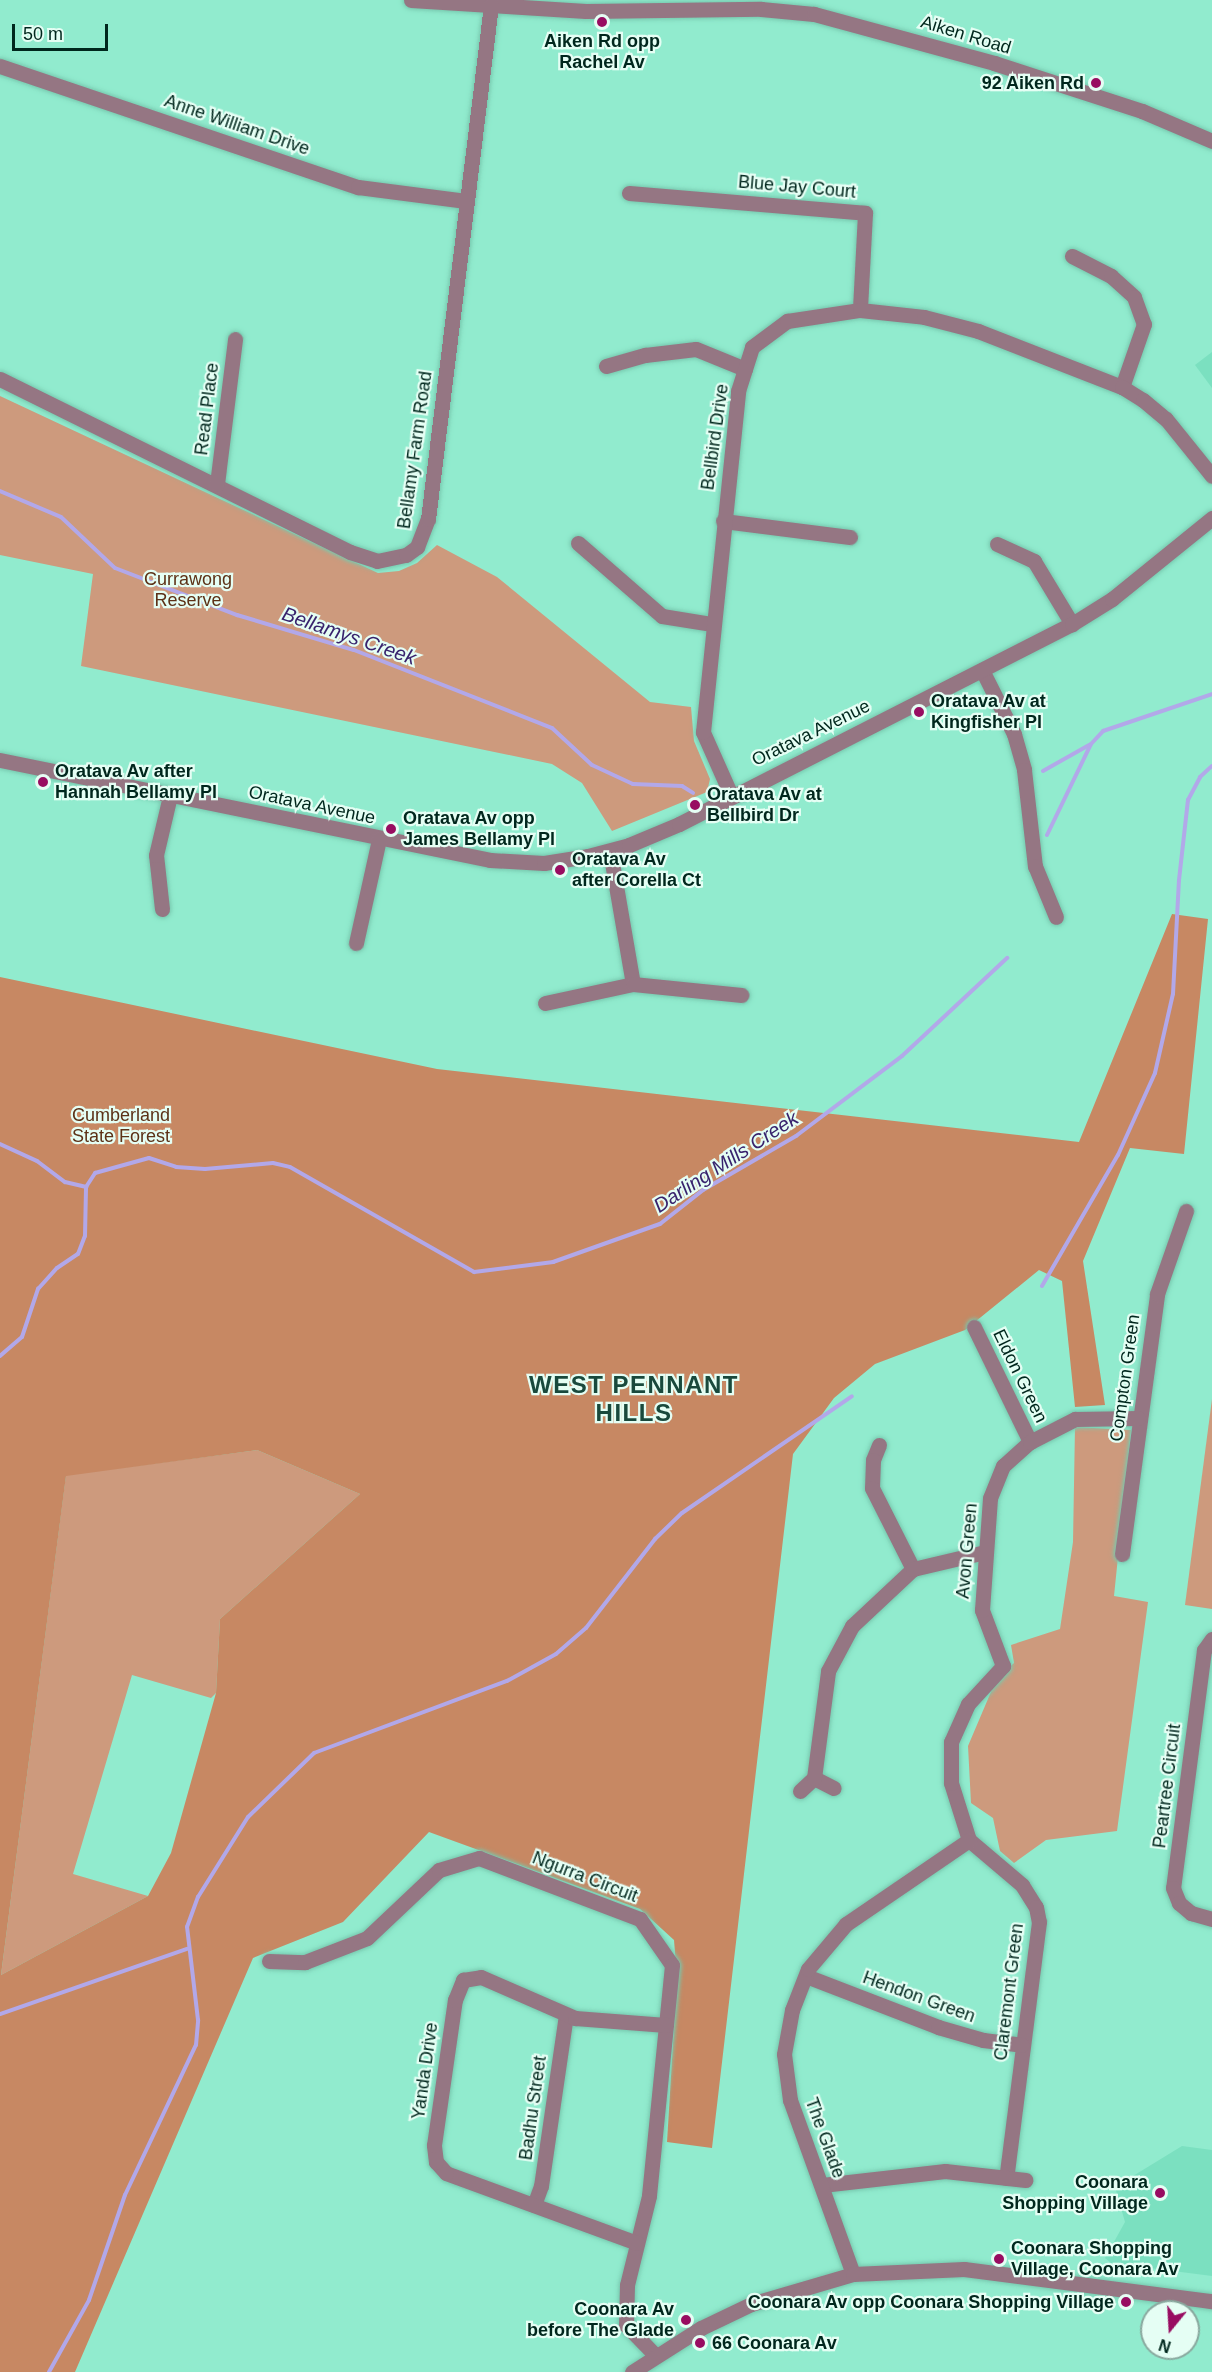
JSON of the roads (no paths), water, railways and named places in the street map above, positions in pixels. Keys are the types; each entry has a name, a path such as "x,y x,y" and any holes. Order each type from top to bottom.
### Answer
{"street":[{"name":"Aiken Road","path":"411,0 634,11 786,9 843,21 1108,100 1212,141"},
{"path":"606,0 634,11"},
{"name":"Bellamy Farm Road","path":"0,379 217,484 350,552 377,561 406,555 417,547 424,538 428,519 491,5"},
{"name":"Anne William Drive","path":"0,66 358,187 466,201"},
{"name":"Blue Jay Court","path":"629,193 865,213 860,310"},
{"path":"1072,256 1111,276 1134,297 1144,324 1122,387"},
{"name":"Bellbird Drive","path":"731,795 703,732 712,624 738,392 752,347 787,321 860,310 924,317 978,331 1122,387 1166,419 1212,476"},
{"name":"Read Place","path":"217,484 235,339"},
{"path":"606,366 645,355 696,348 745,369"},
{"name":"Oratava Avenue","path":"0,760 379,839 517,863 544,863 610,851 651,837 1071,624 1121,592 1212,518"},
{"path":"723,521 850,537"},
{"path":"578,543 662,616 712,624"},
{"path":"997,544 1034,561 1071,624"},
{"path":"982,670 1014,734 1024,770 1035,866 1056,917"},
{"path":"162,909 156,855 170,796"},
{"path":"356,943 379,839"},
{"path":"610,851 633,984"},
{"path":"545,1003 633,984 741,995"},
{"name":"Compton Green","path":"1122,1554 1138,1418 1157,1294 1186,1211"},
{"name":"Eldon Green","path":"974,1327 1030,1442"},
{"name":"Avon Green","path":"969,1840 951,1783 951,1742 968,1704 1003,1666 982,1610 990,1498 1003,1466 1030,1442 1076,1419 1138,1418"},
{"path":"879,1445 873,1460 872,1488 913,1569"},
{"path":"800,1791 814,1778 828,1671 852,1626 913,1569 985,1552"},
{"name":"Peartree Circuit","path":"1212,1639 1204,1650 1173,1888 1179,1903 1191,1913 1212,1919"},
{"path":"814,1778 834,1788"},
{"name":"The Glade","path":"853,2274 790,2100 784,2054 792,2010 806,1976 846,1924 969,1840"},
{"name":"Claremont Green","path":"969,1840 1022,1885 1036,1907 1040,1922 1006,2178"},
{"name":"Ngurra Circuit","path":"269,1960 305,1962 367,1938 439,1870 479,1858 639,1919 672,1965 649,2196 627,2285 626,2325 656,2356"},
{"name":"Hendon Green","path":"806,1976 938,2027 983,2040 1022,2045"},
{"name":"Yanda Drive","path":"637,2243 446,2173 436,2162 434,2145 455,2000 463,1980 481,1977 566,2015 666,2025"},
{"name":"Badhu Street","path":"534,2205 541,2186 566,2015"},
{"path":"822,2185 924,2172 1025,2180"},
{"path":"632,2372 656,2356 751,2304 853,2274 964,2269 1212,2301"}],"waterway":[{"name":"Bellamys Creek","path":"0,491 61,517 115,568 237,615 354,650 552,728 592,765 633,784 682,786 693,793"},
{"name":"Darling Mills Creek","path":"1047,835 1091,744 1103,731 1212,694"},
{"name":"Bellamys Creek","path":"1043,771 1089,745"},
{"path":"1042,1286 1118,1155 1155,1073 1173,994 1179,880 1188,800 1200,777 1212,766"},
{"name":"Darling Mills Creek","path":"86,1187 95,1173 149,1158 176,1167 205,1169 273,1163 290,1167 474,1272 553,1262 660,1224 703,1190 796,1136 902,1056 1007,958"},
{"path":"0,1144 37,1161 65,1182 86,1187"},
{"path":"0,1356 22,1337 38,1289 57,1268 78,1254 85,1236 86,1187"},
{"path":"49,2372 89,2300 125,2195 196,2045 198,2020 187,1927 198,1897 248,1817 314,1753 507,1681 556,1654 586,1628 655,1539 682,1513 852,1396"},
{"path":"0,2014 187,1949"}],"place":[{"name":"Aiken Rd opp Rachel Av","path":"602,22"},
{"name":"92 Aiken Rd","path":"1096,83"},
{"name":"Oratava Av at Kingfisher Pl","path":"919,712"},
{"name":"Oratava Av after Hannah Bellamy Pl","path":"43,782"},
{"name":"Oratava Av at Bellbird Dr","path":"695,805"},
{"name":"Oratava Av opp James Bellamy Pl","path":"391,829"},
{"name":"Oratava Av after Corella Ct","path":"560,870"},
{"name":"Coonara Shopping Village","path":"1160,2193"},
{"name":"Coonara Shopping Village, Coonara Av","path":"999,2259"},
{"name":"Coonara Av opp Coonara Shopping Village","path":"1126,2302"},
{"name":"Coonara Av before The Glade","path":"686,2320"},
{"name":"66 Coonara Av","path":"700,2343"}],"district":[{"name":"WEST PENNANT HILLS","path":"634,1399"}],"park label":[{"name":"Currawong Reserve","path":"188,590"},
{"name":"Cumberland State Forest","path":"121,1126"}]}
